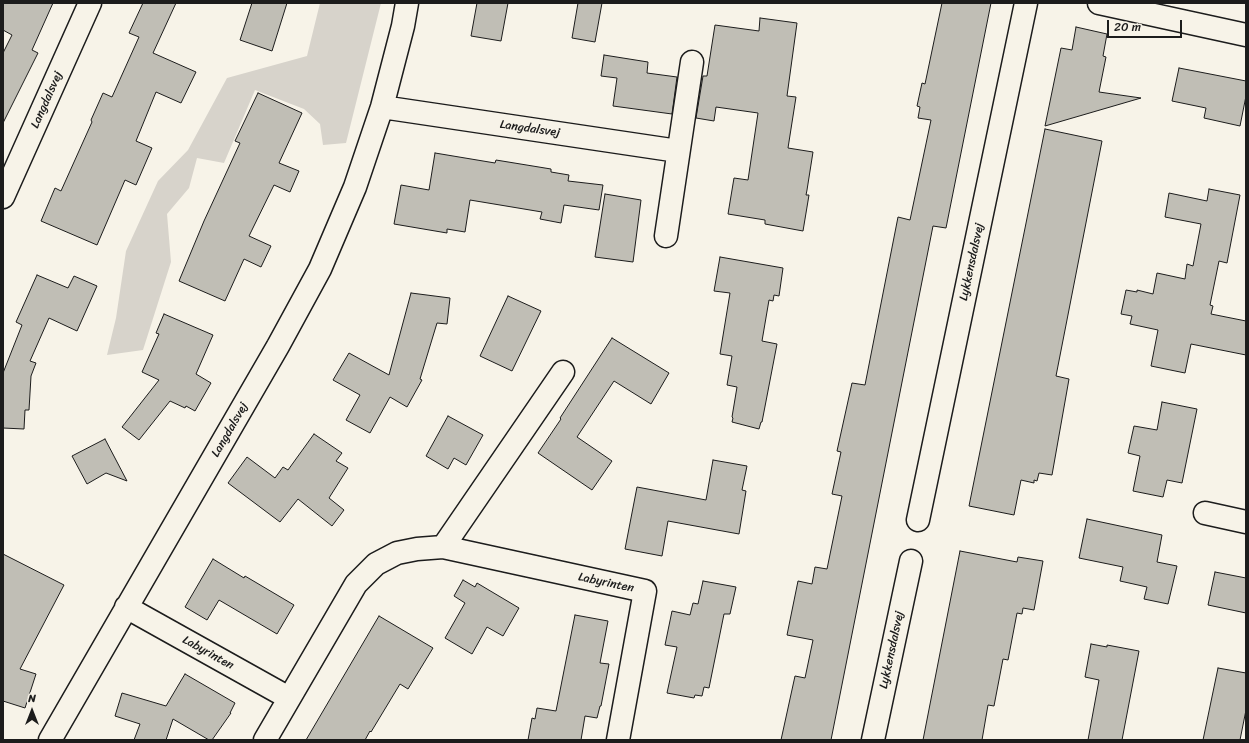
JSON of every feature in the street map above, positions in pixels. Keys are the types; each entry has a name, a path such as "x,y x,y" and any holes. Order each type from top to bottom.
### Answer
{"street":[{"name":"Langdalsvej","path":"3,197 90,3"},
{"name":"Langdalsvej","path":"50,740 278,346 320,269 355,187 382,107 403,26 407,3"},
{"name":"Lykkensdalsvej","path":"918,520 1026,3"},
{"path":"1099,3 1246,35"},
{"path":"666,236 692,62"},
{"name":"Langdalsvej","path":"382,107 678,151"},
{"path":"443,547 562,372"},
{"path":"1205,513 1246,522"},
{"name":"Labyrinten","path":"265,740 356,584 376,564 397,553 417,549 443,547 645,591 618,740"},
{"name":"Lykkensdalsvej","path":"873,740 910,561"},
{"name":"Labyrinten","path":"126,607 289,698"}],"shaded area":[{"path":"320,3 381,3 346,143 323,145 320,124 304,109 255,90 224,163 197,158 189,188 167,214 171,262 143,350 107,355 116,318 126,251 158,181 188,150 227,78 307,56"}],"building":[{"path":"3,3 53,3 32,50 38,53 3,123 3,53 12,35 3,30"},
{"path":"143,3 176,3 153,53 196,72 181,103 156,92 136,141 152,148 136,185 125,180 97,245 41,221 55,188 61,191 92,122 91,120 103,93 112,97 139,37 129,33"},
{"path":"252,3 287,3 272,51 240,40"},
{"path":"477,3 508,3 501,41 471,36"},
{"path":"578,3 602,3 595,42 572,38"},
{"path":"942,3 991,3 946,228 933,226 831,740 781,740 795,676 805,678 813,640 787,635 798,581 812,584 815,567 827,569 842,496 832,494 841,452 837,451 852,383 865,385 898,217 910,220 931,120 918,118 920,107 917,106 922,83 925,84"},
{"path":"760,18 797,23 787,96 796,97 788,148 813,152 806,195 809,195 803,231 765,224 765,220 728,214 734,178 748,180 758,113 716,107 714,121 696,118 703,76 707,76 715,25 759,31"},
{"path":"1076,27 1107,34 1103,56 1106,57 1099,92 1141,98 1045,126 1061,48 1072,50"},
{"path":"604,55 648,62 647,73 677,77 672,114 613,106 617,78 601,76"},
{"path":"1179,68 1246,81 1246,96 1240,126 1204,118 1206,108 1172,101"},
{"path":"258,93 302,113 279,163 299,171 290,192 274,185 249,236 271,246 261,267 244,259 225,301 179,281 204,221 240,143 235,141"},
{"path":"1045,129 1102,141 1056,376 1069,379 1052,475 1039,473 1037,481 1034,480 1034,483 1021,480 1014,515 969,506"},
{"path":"435,153 495,163 496,160 551,169 551,172 569,175 568,181 603,185 599,210 564,205 561,223 540,219 542,212 470,200 465,232 447,229 447,233 394,224 401,185 429,190"},
{"path":"1209,189 1240,195 1227,263 1219,261 1210,305 1213,306 1211,314 1246,321 1246,355 1191,344 1185,373 1151,366 1158,330 1130,324 1132,316 1121,314 1126,290 1137,292 1137,290 1153,294 1157,273 1185,279 1187,264 1193,266 1201,224 1165,217 1169,193 1207,201"},
{"path":"605,194 641,200 633,262 595,257"},
{"path":"720,257 783,268 779,296 774,295 773,301 769,300 762,341 777,344 762,422 759,429 732,422 737,387 727,385 732,356 720,354 730,293 714,291"},
{"path":"37,275 68,288 74,276 97,286 77,331 49,318 30,361 36,363 31,376 29,410 25,410 24,429 3,428 3,373 22,325 16,322"},
{"path":"411,293 450,298 447,324 437,323 420,379 422,380 407,407 390,397 370,433 346,420 360,395 333,380 349,353 389,375"},
{"path":"508,296 541,311 512,371 480,356"},
{"path":"164,314 213,335 196,374 211,383 195,411 186,406 185,408 170,401 139,440 122,427 159,380 142,372 159,334 156,333"},
{"path":"612,338 669,373 651,404 614,381 577,437 612,461 592,490 538,453"},
{"path":"1162,402 1197,409 1182,483 1167,480 1163,497 1133,491 1140,456 1128,453 1134,426 1157,430"},
{"path":"448,416 483,435 466,465 454,458 448,469 426,456"},
{"path":"314,434 342,453 336,461 348,468 329,498 344,510 332,526 298,499 280,522 228,483 247,457 275,478 283,467 288,470"},
{"path":"105,439 127,481 106,473 87,484 72,456"},
{"path":"713,460 747,466 742,490 746,491 739,534 668,521 662,556 625,549 637,487 706,500"},
{"path":"1087,519 1162,535 1157,562 1177,566 1168,604 1144,599 1147,587 1120,581 1123,567 1079,558"},
{"path":"960,551 1017,562 1018,557 1043,561 1034,610 1023,608 1022,614 1017,613 1008,660 1003,659 994,706 988,705 982,740 923,740"},
{"path":"3,554 64,585 20,669 36,674 25,708 3,701"},
{"path":"213,559 244,578 245,576 294,605 277,634 219,600 207,620 185,607"},
{"path":"1215,572 1246,578 1246,613 1208,605"},
{"path":"463,580 475,587 477,583 519,608 503,636 487,627 472,654 445,638 465,603 454,596"},
{"path":"703,581 736,587 730,614 724,614 709,688 704,687 702,696 695,695 694,698 667,693 677,647 665,645 672,611 690,615 693,603 698,604"},
{"path":"575,615 608,621 600,663 609,664 601,706 597,718 585,716 581,740 528,740 532,718 535,719 537,708 556,711"},
{"path":"379,616 433,648 408,689 400,684 365,740 306,740"},
{"path":"1091,644 1107,647 1107,645 1139,651 1122,740 1088,740 1099,680 1085,677"},
{"path":"1218,668 1246,673 1246,710 1240,740 1203,740"},
{"path":"185,674 235,703 231,713 212,740 209,740 173,719 166,740 134,740 140,724 115,716 122,693 166,706"}]}
